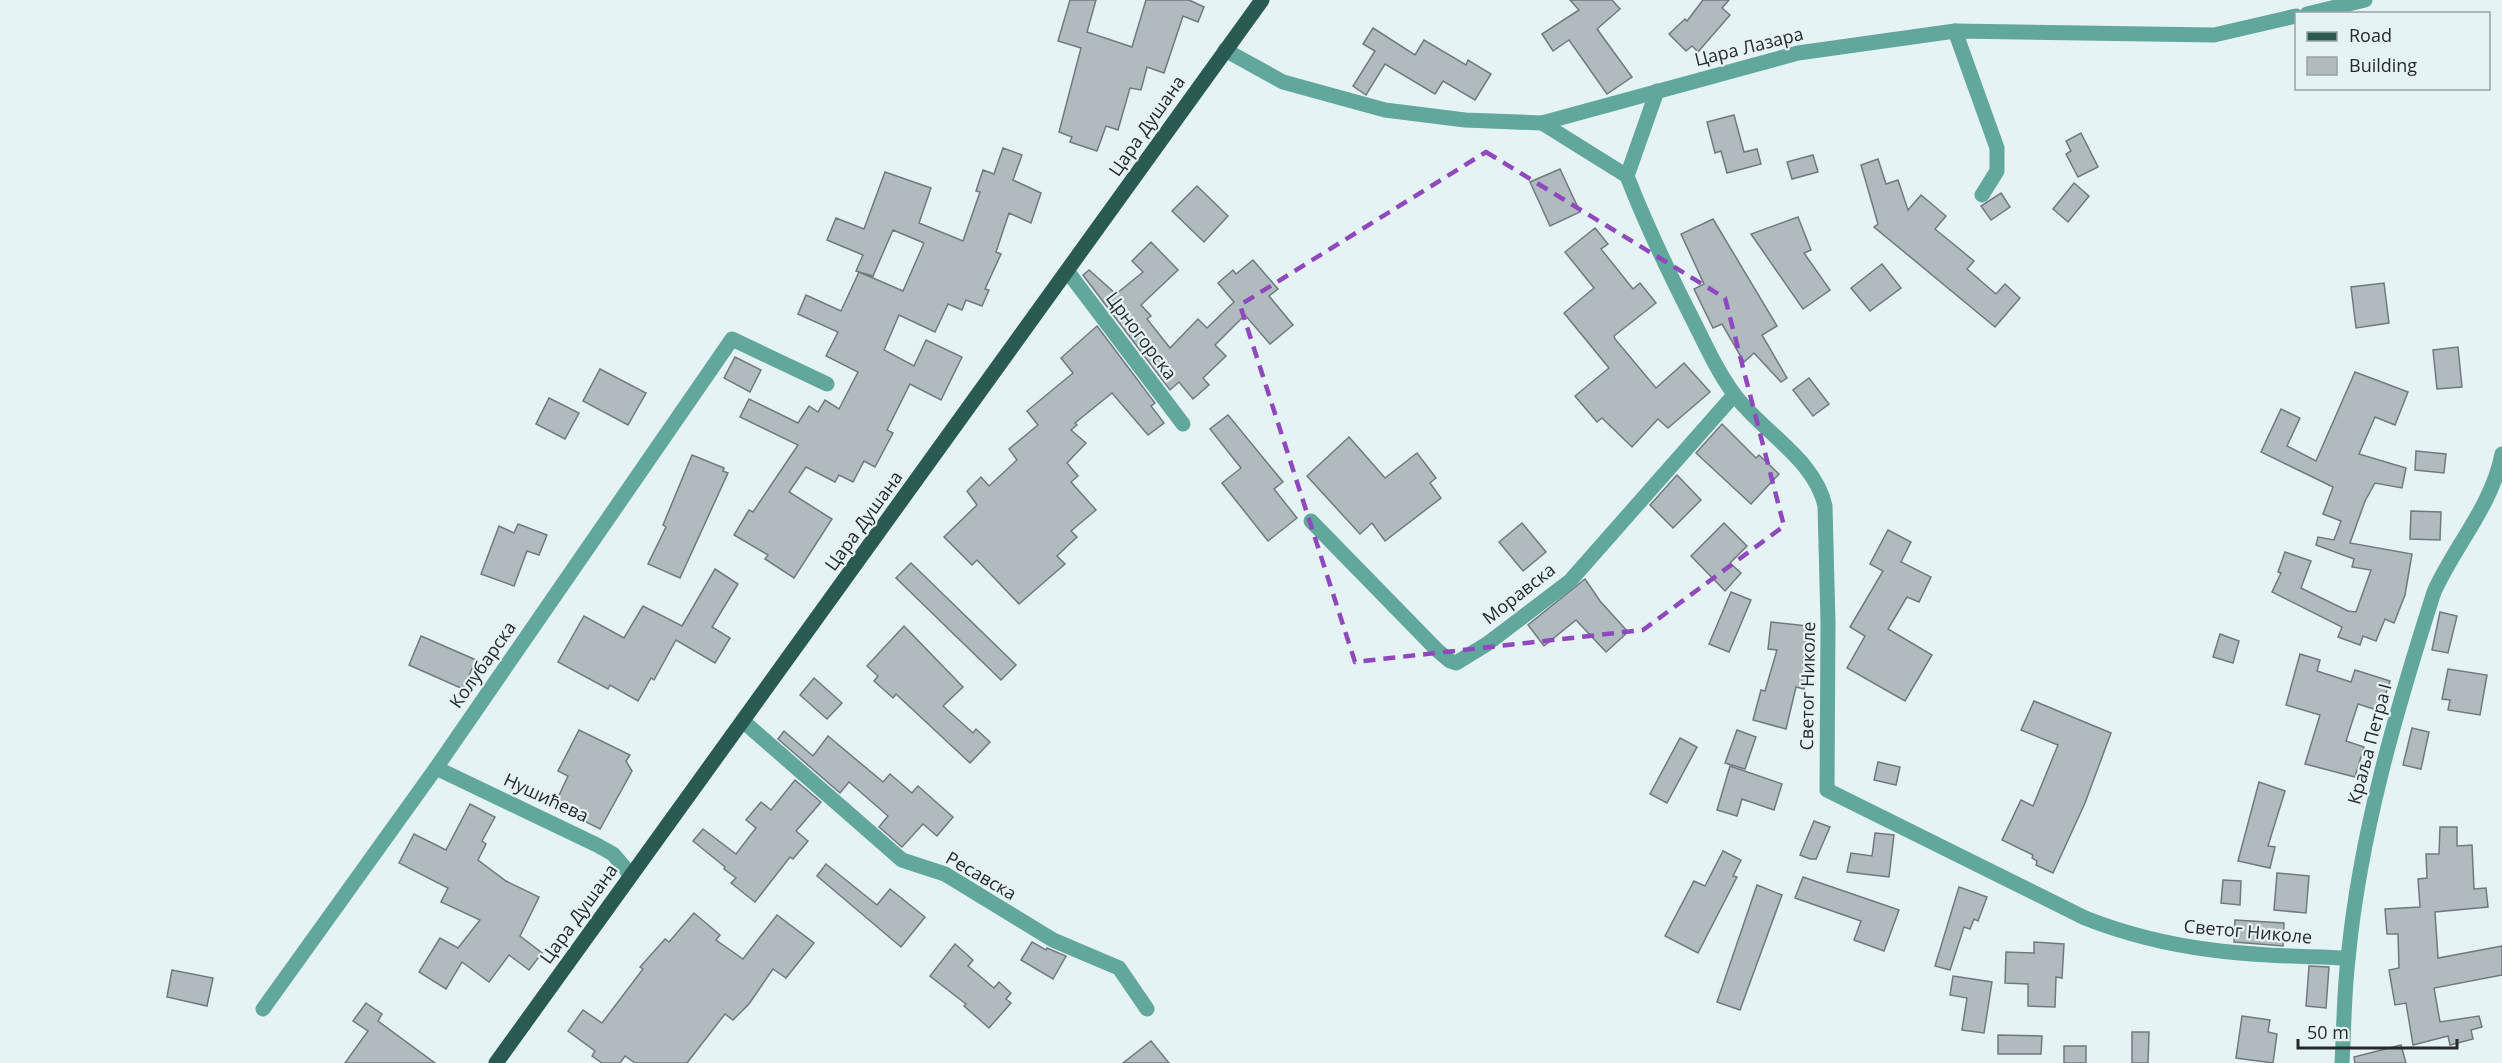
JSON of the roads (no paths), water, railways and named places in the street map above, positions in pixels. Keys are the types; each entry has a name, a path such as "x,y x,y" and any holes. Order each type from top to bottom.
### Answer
{"main road":[{"name":"Цара Душана","path":"496,1063 744,722 1262,0"}],"street":[{"path":"2315,12 2365,0"},
{"name":"Цара Лазара","path":"1225,50 1283,82 1385,110 1465,120 1542,123 1798,53 1955,31 2214,35 2295,16"},
{"path":"1955,31 1997,148 1997,171 1982,195"},
{"path":"1542,123 1628,176 1657,91"},
{"name":"Светог Николе","path":"1628,176 1650,235 1714,362 1734,395 1809,473 1822,490 1825,506 1828,623 1827,790 2085,918 2124,933 2200,951 2348,958"},
{"name":"Црногорска","path":"1068,272 1183,424"},
{"name":"Колубарска","path":"263,1009 436,768 732,339 827,384"},
{"name":"Моравска","path":"1311,521 1437,650 1456,663 1487,644 1570,581 1734,395"},
{"name":"Краља Петра I","path":"2342,1063 2348,958 2366,841 2417,645 2434,592 2444,571 2481,512 2493,486 2502,454"},
{"name":"Ресавска","path":"744,722 902,860 945,874 1053,940 1119,968 1147,1009"},
{"name":"Нушићева","path":"436,768 597,844 613,854 631,875"}]}
